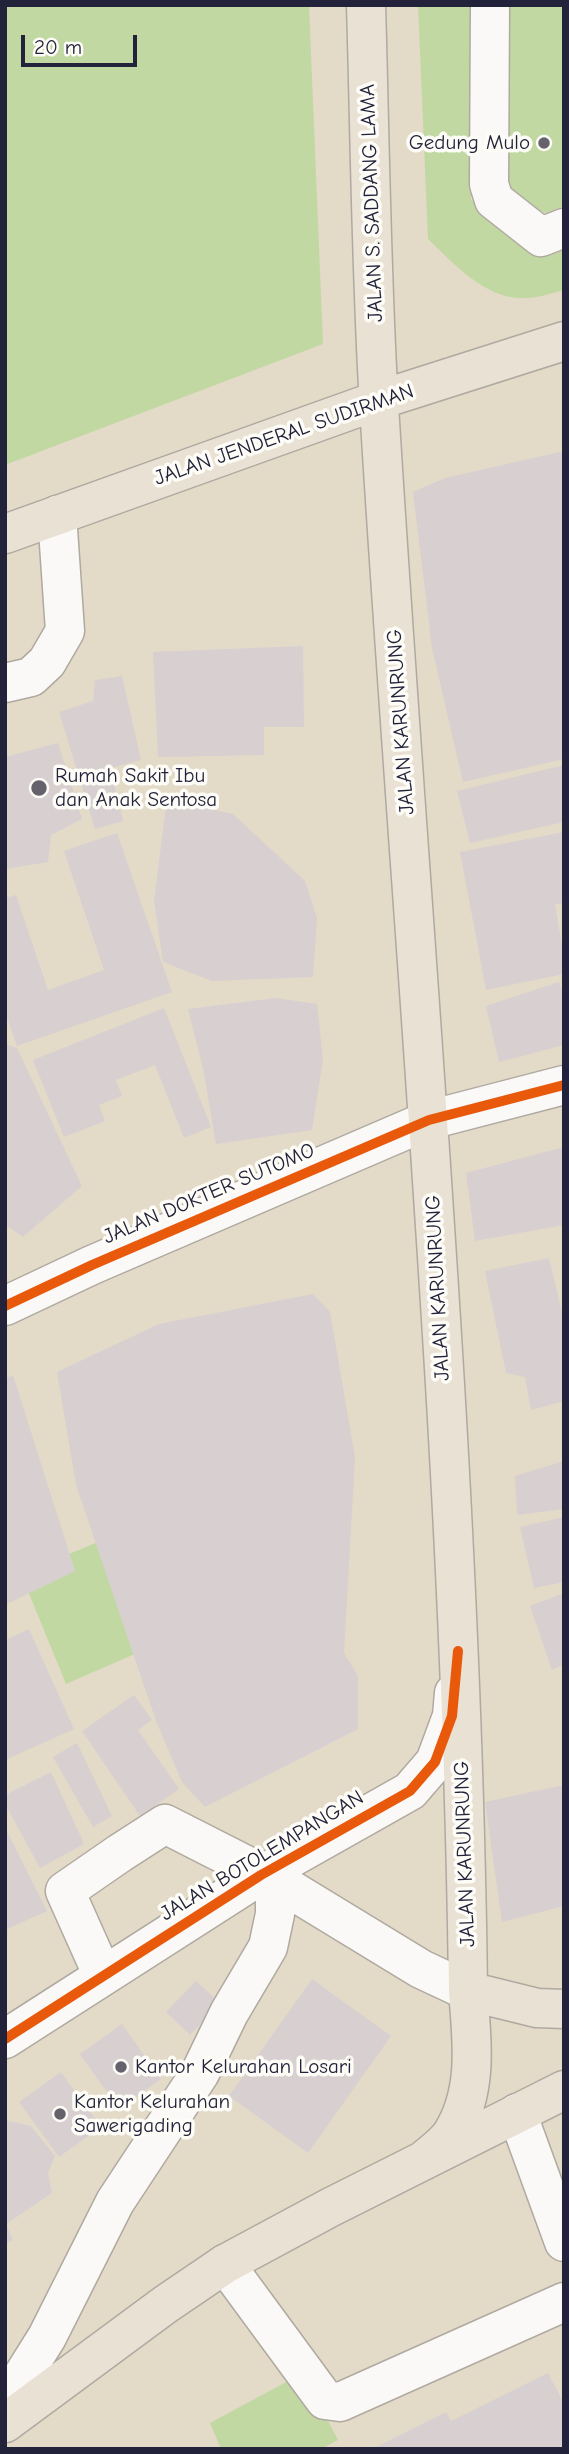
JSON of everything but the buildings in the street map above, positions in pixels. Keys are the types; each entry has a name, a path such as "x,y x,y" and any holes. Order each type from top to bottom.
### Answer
{"main road":[{"name":"JALAN S. SADDANG LAMA","path":"366,5 379,400"},
{"name":"JALAN JENDERAL SUDIRMAN","path":"5,534 379,400 564,341"},
{"name":"JALAN KARUNRUNG","path":"379,400 429,1120 458,1650 468,1991 472,2041 470,2082 461,2116 449,2137 423,2161"},
{"path":"468,1991 537,2008 564,2008"},
{"path":"5,2423 166,2304 225,2264 331,2207 564,2090"}],"street":[{"path":"491,5 489,184 494,200 541,237 564,228"},
{"path":"5,683 30,677 47,662 65,631 57,515"},
{"name":"JALAN DOKTER SUTOMO","path":"5,1306 92,1265 429,1120 564,1085"},
{"name":"JALAN BOTOLEMPANGAN","path":"5,2039 103,1976 410,1791 435,1762 452,1716 458,1650"},
{"path":"5,2404 47,2337 116,2202 200,2073 229,2013 268,1947 275,1914 268,1878 165,1825 65,1891 103,1976"},
{"name":"JALAN BOTOLEMPANGAN","path":"268,1878 421,1969 468,1991"},
{"path":"517,2113 564,2242"},
{"path":"225,2264 325,2400 332,2403 340,2402 564,2302"}],"green space":[{"path":"5,5 309,5 323,344 5,465"},
{"path":"418,5 474,5 471,200 532,247 551,255 564,250 564,290 531,298 498,293 472,279 428,239"},
{"path":"509,5 564,5 564,206 546,213 517,203 506,177"},
{"path":"110,1537 144,1650 66,1684 21,1574"},
{"path":"303,2373 338,2440 321,2449 221,2449 210,2423"}],"cycle path":[{"path":"5,1306 92,1265 429,1120 564,1085"},
{"path":"5,2039 261,1875 410,1791 435,1762 452,1716 458,1651"}],"place":[{"name":"Gedung Mulo","path":"544,143"},
{"name":"Rumah Sakit Ibu dan Anak Sentosa","path":"39,788"},
{"name":"Kantor Kelurahan Losari","path":"121,2067"},
{"name":"Kantor Kelurahan Sawerigading","path":"60,2114"}]}
